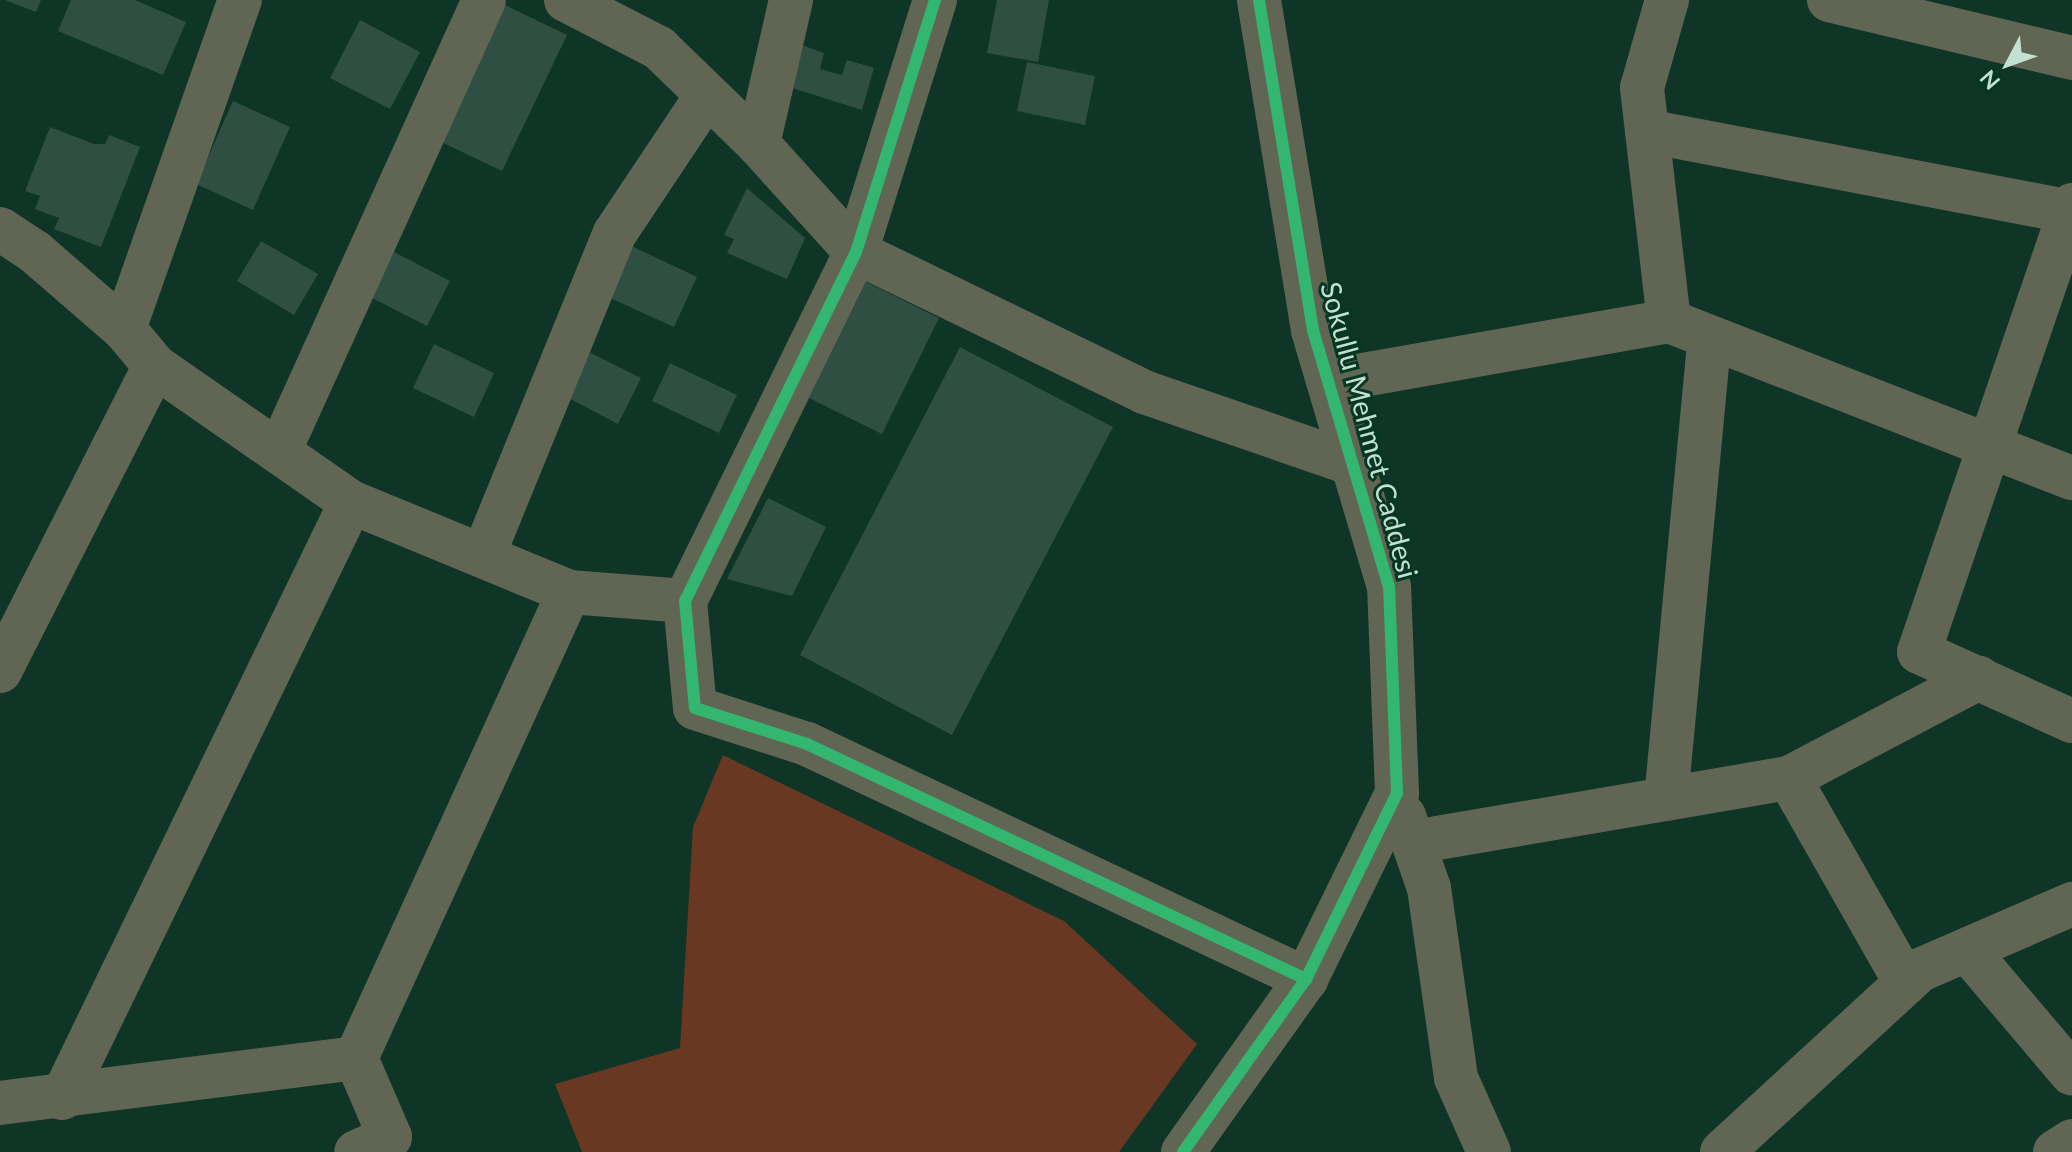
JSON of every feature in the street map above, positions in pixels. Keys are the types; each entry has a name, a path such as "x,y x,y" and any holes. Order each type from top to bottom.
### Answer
{"street":[{"path":"124,329 240,0"},
{"path":"279,452 484,0"},
{"path":"566,0 659,48 758,144 856,252 1144,392 1353,464"},
{"path":"758,144 791,0"},
{"path":"935,0 856,252 685,601 695,708 807,744 1306,979"},
{"name":"Sokullu Mehmet Caddesi","path":"1183,1152 1306,979 1397,793 1389,587 1313,330 1259,0"},
{"path":"1667,0 1642,88 1669,321"},
{"path":"1829,0 2072,58"},
{"path":"483,556 615,233 707,95"},
{"path":"1647,131 2071,210 1919,652 2072,721"},
{"path":"0,229 35,252 124,329 155,366 351,502 569,592 685,601"},
{"path":"1329,381 1669,321 2072,478"},
{"path":"1666,799 1710,337"},
{"path":"0,671 17,600 155,366"},
{"path":"62,1098 351,502"},
{"path":"356,1152 390,1137 356,1058 569,592"},
{"path":"1414,842 1789,778 1979,678"},
{"path":"1789,778 1906,983"},
{"path":"1397,793 1429,888 1456,1078 1489,1152"},
{"path":"1722,1152 1920,970 2072,904"},
{"path":"1967,950 2072,1074"},
{"path":"0,1103 62,1098 356,1058"},
{"path":"2055,1152 2072,1141"}],"shaded area":[{"path":"723,755 1064,921 1197,1044 1119,1152 582,1152 555,1084 680,1048 693,827"}],"building":[{"path":"5,0 41,0 36,12"},
{"path":"71,0 135,0 186,22 163,75 58,31"},
{"path":"997,0 1049,0 1038,62 987,53"},
{"path":"503,4 567,35 502,171 437,140"},
{"path":"360,20 420,52 390,109 330,78"},
{"path":"799,44 824,53 820,69 842,75 847,60 874,68 862,110 786,86"},
{"path":"1027,62 1095,76 1085,125 1017,111"},
{"path":"233,101 290,127 253,210 196,184"},
{"path":"50,127 94,144 105,144 109,135 140,147 101,247 54,229 59,218 35,209 40,196 25,191"},
{"path":"747,188 805,238 787,279 727,253 734,239 724,235"},
{"path":"261,241 318,274 294,315 237,281"},
{"path":"623,242 697,277 674,327 599,293"},
{"path":"394,252 450,281 427,326 370,297"},
{"path":"866,282 939,318 882,434 809,398"},
{"path":"434,344 494,373 474,417 413,388"},
{"path":"960,347 1113,427 952,735 800,655"},
{"path":"583,349 641,378 618,424 561,394"},
{"path":"670,363 737,395 719,433 652,401"},
{"path":"768,498 826,527 792,596 727,579"}],"cycle path":[{"path":"935,0 856,252 685,601 695,708 807,744 1306,979"},
{"path":"1183,1152 1306,979 1397,793 1389,587 1313,330 1259,0"}]}
